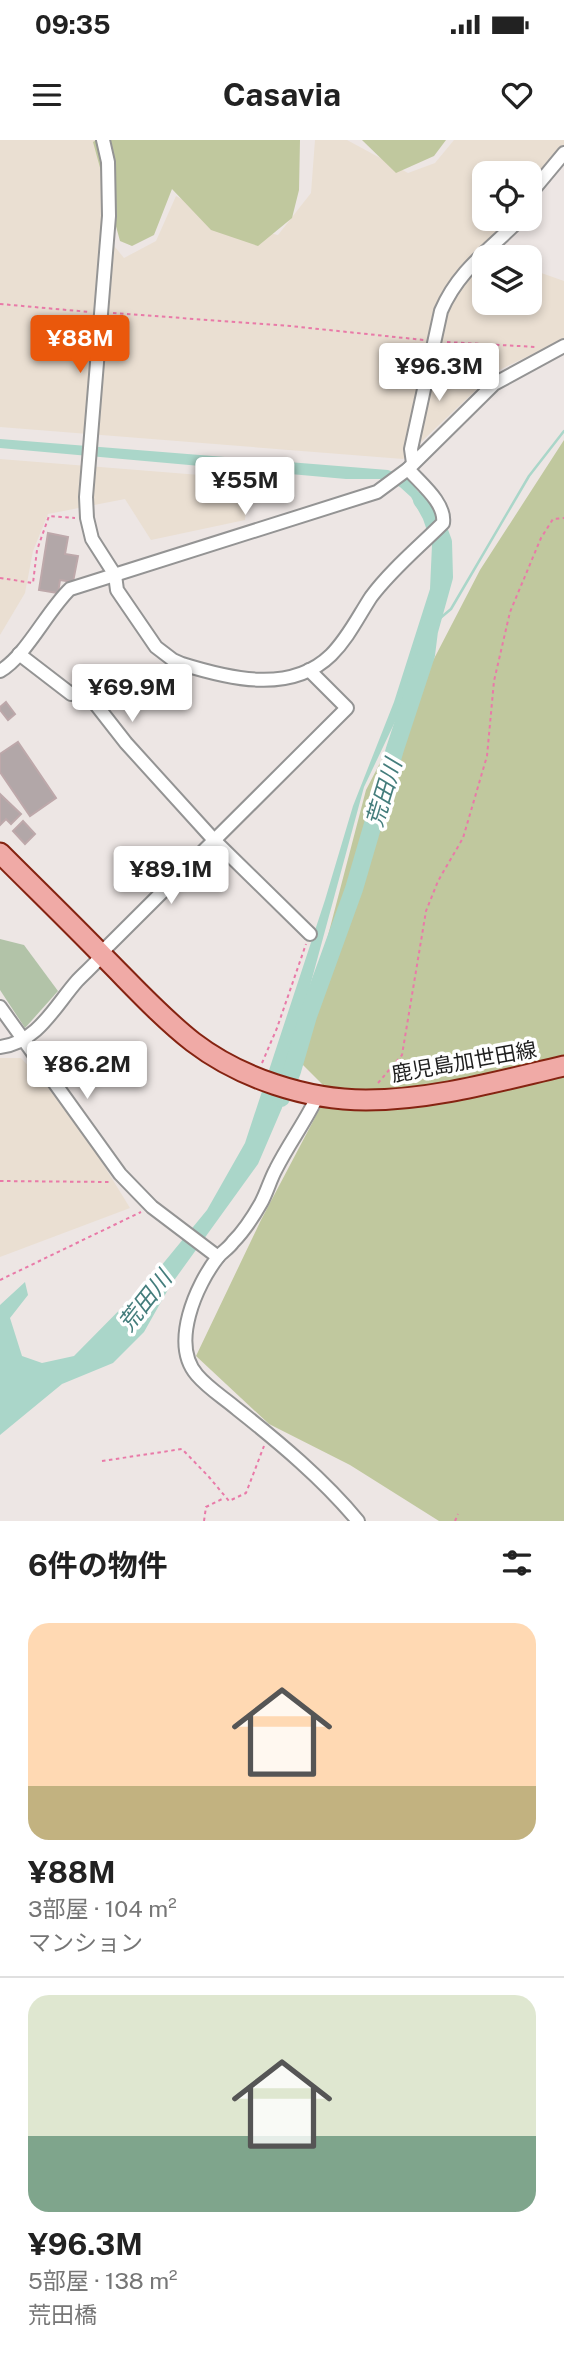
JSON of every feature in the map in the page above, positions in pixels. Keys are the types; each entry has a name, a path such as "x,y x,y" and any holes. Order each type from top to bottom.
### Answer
{"main road":[{"name":"鹿児島加世田線","path":"0,853 168,1021 214,1056 256,1077 311,1093 364,1100 449,1092 564,1066"}],"street":[{"path":"103,140 108,162 109,216 86,497 87,518 92,539 114,575 117,590 156,647 173,660 204,671 253,680 285,678 309,670 330,656 381,585 443,523 444,516 436,501 409,467 441,311 450,291 484,251 506,231"},
{"path":"542,180 564,153"},
{"path":"0,671 19,654 70,589 377,492 409,467 494,384 561,347"},
{"path":"19,654 71,694 83,688 126,743 214,840 310,934"},
{"path":"0,1047 22,1040 41,1026 106,948 347,708 309,670"},
{"path":"0,1007 127,1182 152,1207 214,1254"},
{"path":"311,1093 308,1117 276,1170 261,1203 233,1242 214,1254 189,1316 186,1358 195,1373 216,1395 269,1435 335,1494 358,1521"}],"path":[{"path":"0,304 290,326 436,341 561,347"},
{"path":"0,578 33,583 37,550 49,516 87,518"},
{"path":"364,1100 402,1055 426,911 438,881 463,838 487,756 494,681 510,612 541,538 553,519 564,518"},
{"path":"101,710 173,660"},
{"path":"256,1077 277,1028 310,934"},
{"path":"0,1181 127,1182"},
{"path":"0,1280 152,1207"},
{"path":"102,1461 181,1449 229,1501 246,1493 269,1435"},
{"path":"205,1521 206,1507 226,1497"},
{"path":"455,1521 458,1514"}],"shaded area":[{"path":"0,140 99,140 104,145 101,230 124,258 156,241 176,196 228,224 278,235 311,193 315,140 347,140 408,173 435,163 454,140 564,140 564,149 542,177 542,161 472,161 472,231 497,231 491,238 496,245 472,245 472,315 542,315 542,273 564,281 564,339 495,372 403,459 0,427"},
{"path":"300,140 299,190 292,218 258,246 211,230 172,189 154,235 132,246 120,241 93,142"},
{"path":"362,140 446,140 434,156 396,173"},
{"path":"564,440 564,1521 439,1521 350,1465 269,1424 196,1356 261,1220 329,1091 296,1058 366,790 480,570"},
{"path":"0,459 250,479 245,520 151,540 125,499 48,514 33,551 25,593 0,635"},
{"path":"0,939 24,945 58,991 25,1028 0,990"},
{"path":"0,1058 21,1058 73,1115 130,1208 0,1257"}],"water":[{"path":"0,439 388,470 408,478 432,510 440,543 436,594 403,705 364,787 294,1045 282,1108 258,1164 170,1286 144,1332 113,1363 62,1384 0,1435 0,1305 25,1282 28,1295 10,1318 22,1356 42,1363 74,1356 152,1277 207,1210 245,1143 353,806 394,702 430,589 432,545 423,519 411,497 400,487 384,479 346,479 0,448"}],"building":[{"path":"48,533 68,537 65,554 78,556 73,582 60,580 58,593 39,590"},
{"path":"6,702 15,714 8,720 0,710"},
{"path":"18,742 56,798 30,816 0,772 0,754"},
{"path":"0,794 21,814 11,824 6,819 0,825"},
{"path":"23,821 35,834 25,844 13,831"}],"waterway":[{"path":"432,625 451,609 529,476 564,431"},
{"name":"荒田川","path":"281,1098 354,889 426,655 429,631 444,577 443,542 432,512 422,500"}]}
